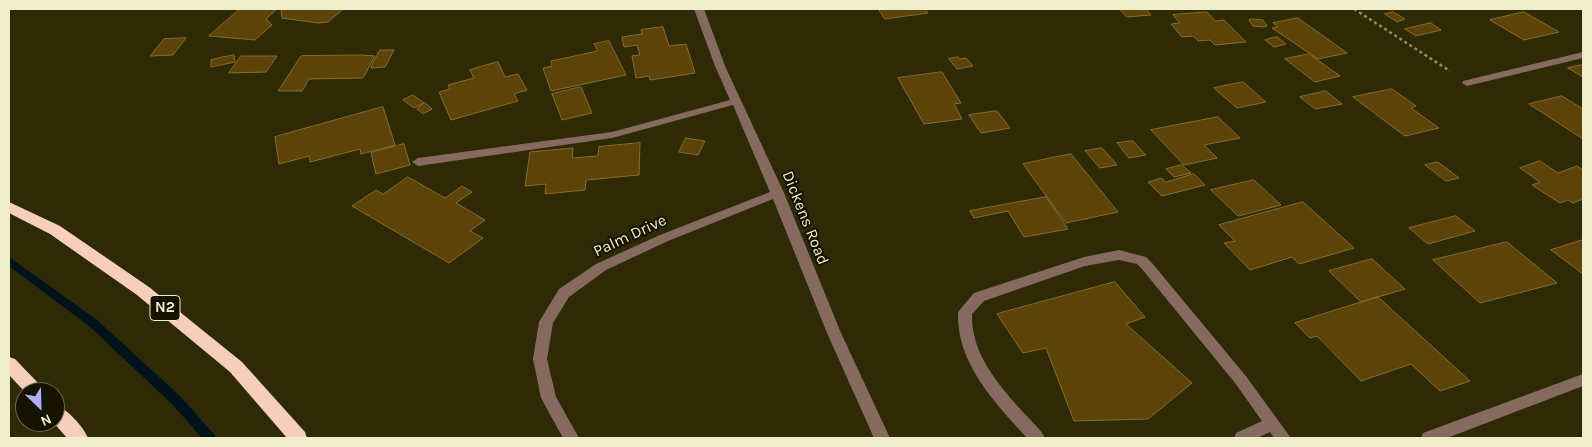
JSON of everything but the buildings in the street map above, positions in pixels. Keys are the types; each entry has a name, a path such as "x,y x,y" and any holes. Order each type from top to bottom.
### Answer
{"highway":[{"name":"N2","path":"9,207 55,230 143,290 236,367 298,438"},
{"path":"9,364 26,382"},
{"path":"65,423 79,438"}],"street":[{"name":"Dickens Road","path":"699,9 720,66 778,193 834,333 882,438"},
{"path":"1467,83 1583,55"},
{"path":"418,162 612,135 737,101"},
{"name":"Palm Drive","path":"571,438 549,398 540,360 546,322 564,293 601,266 664,238 778,193"},
{"path":"1037,438 1016,416 976,363 965,332 965,312 979,298 1084,262 1119,255 1141,260 1147,266 1240,379 1283,438"},
{"path":"1429,438 1583,380"},
{"path":"1242,438 1272,424"}],"path":[{"path":"1354,9 1467,83"}],"waterway":[{"path":"9,261 93,323 176,400 210,438"}]}
